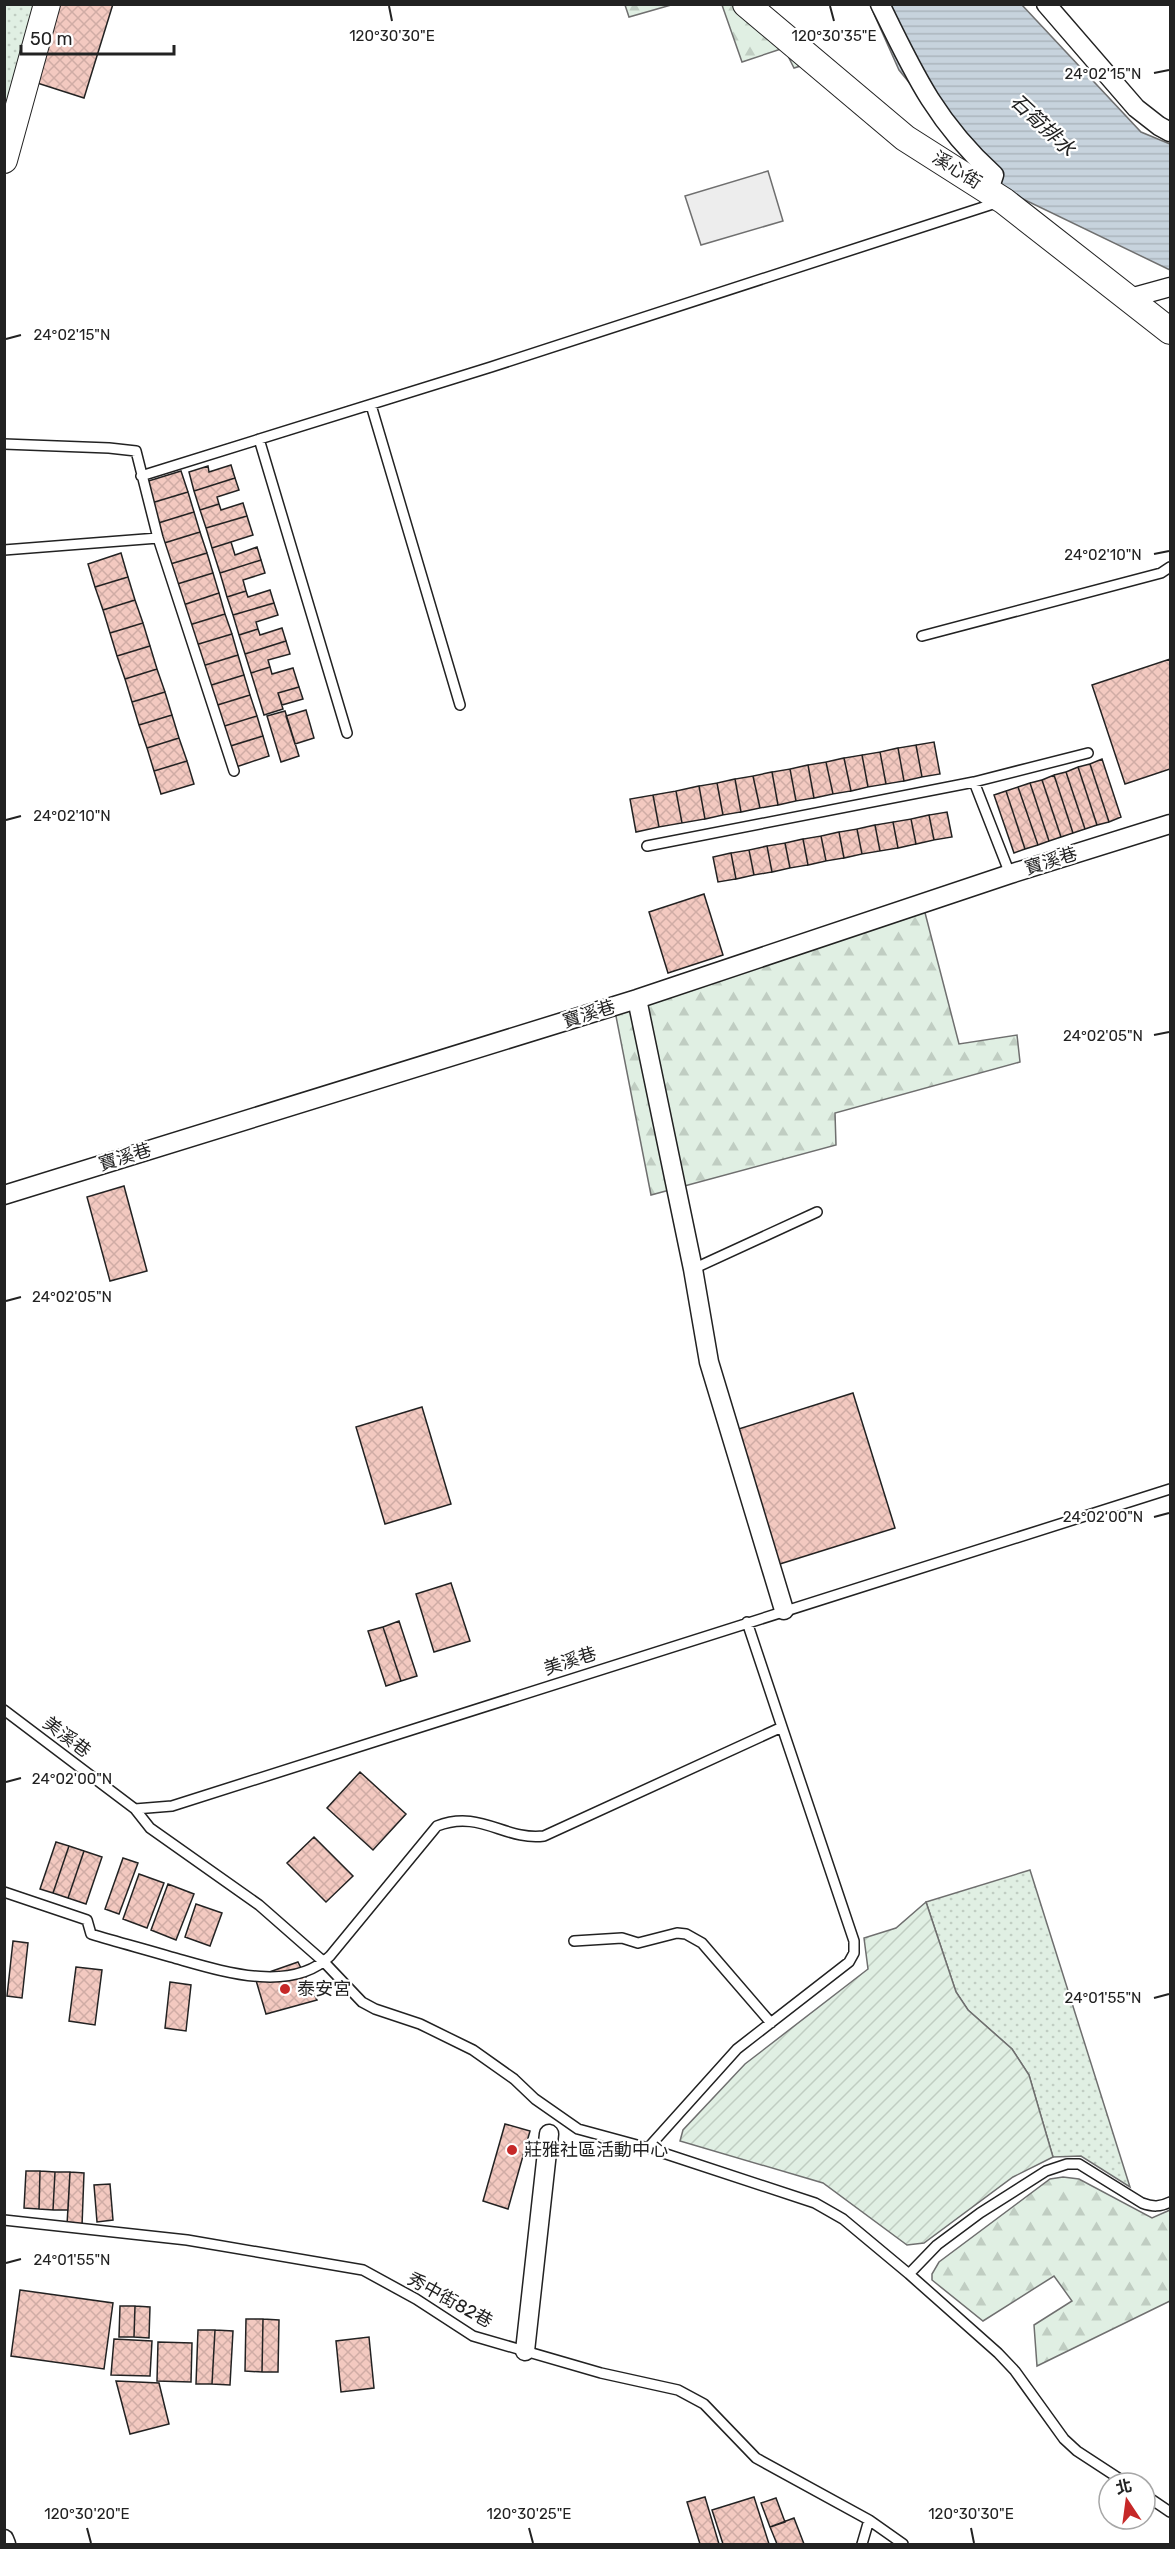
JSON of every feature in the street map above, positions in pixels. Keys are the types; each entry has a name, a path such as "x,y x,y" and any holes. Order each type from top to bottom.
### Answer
{"street":[{"path":"4,160 47,4"},
{"name":"溪心街","path":"746,4 905,138 996,195 1170,331"},
{"path":"880,4 938,114 955,136 994,176 996,195"},
{"path":"1046,4 1136,108 1170,132"},
{"path":"1130,298 1170,287"},
{"name":"寶溪巷","path":"4,1195 637,999 1010,874 1170,824"},
{"path":"637,999 693,1269 709,1362 784,1610"},
{"path":"525,2351 549,2134"},
{"path":"4,2539 6,2544"}],"lane":[{"path":"141,476 371,405 996,195"},
{"path":"371,405 460,705"},
{"path":"259,439 348,734"},
{"path":"4,444 109,448 136,452 158,538 234,771"},
{"path":"4,550 158,538"},
{"path":"922,636 1161,573 1170,567"},
{"path":"647,846 974,782 1088,753"},
{"path":"974,782 1010,874"},
{"path":"693,1269 817,1212"},
{"name":"美溪巷","path":"4,1710 135,1809 172,1806 1170,1489"},
{"path":"648,2148 737,2049 849,1962 855,1947 747,1622"},
{"path":"4,1892 87,1920 91,1934 233,1974 267,1976 297,1973 324,1962 437,1826 447,1822 470,1821 527,1837 544,1836 782,1727"},
{"path":"135,1809 150,1828 259,1905 324,1962 362,2002 375,2009 420,2024 473,2050 535,2099 578,2129 648,2148 824,2207 843,2219 909,2274 1004,2359 1053,2426 1077,2451 1108,2471"},
{"path":"574,1941 622,1938 638,1943 668,1933 686,1934 702,1942 771,2023"},
{"path":"909,2274 937,2245 980,2213 1046,2170 1067,2164 1079,2164 1142,2203 1153,2207 1163,2206 1170,2202"},
{"name":"秀中街82巷","path":"4,2220 187,2240 363,2270 473,2336 601,2373 678,2390 704,2404 756,2458 869,2520 903,2544"},
{"path":"1157,2503 1170,2512"},
{"path":"862,2544 869,2520"}],"green space":[{"path":"5,5 35,5 5,109"},
{"path":"625,5 671,5 629,17"},
{"path":"722,5 756,5 827,58 794,68 784,48 742,62"},
{"path":"923,905 959,1044 1017,1035 1020,1062 835,1113 836,1145 651,1195 614,1006"},
{"path":"1030,1870 1130,2187 1081,2156 1053,2157 1029,2075 1012,2049 968,2010 956,1992 926,1902"},
{"path":"926,1902 956,1992 968,2010 1012,2049 1029,2075 1053,2157 1013,2177 924,2243 907,2245 823,2183 680,2141 683,2130 745,2064 868,1969 864,1938 896,1928"},
{"path":"1063,2177 1079,2179 1152,2218 1170,2210 1170,2301 1037,2366 1034,2325 1072,2301 1054,2276 983,2321 932,2280 932,2274 939,2262 1050,2179"}],"shaded area":[{"path":"768,171 783,221 701,245 685,196"}],"water":[{"name":"石筍排水","path":"870,5 1022,5 1141,132 1170,144 1170,270 992,184 899,70"}],"building":[{"path":"53,4 113,4 84,98 31,81"},
{"path":"231,465 235,478 194,491 189,472 208,466 209,472"},
{"path":"181,471 188,492 148,504 142,483"},
{"path":"235,478 239,490 217,497 219,504 200,510 194,491"},
{"path":"188,492 194,512 155,524 148,504"},
{"path":"243,503 247,516 206,528 200,510 219,504 221,510"},
{"path":"194,512 200,532 161,544 155,524"},
{"path":"247,516 253,535 212,548 206,528"},
{"path":"200,532 207,553 167,565 161,544"},
{"path":"231,542 235,555 257,547 261,560 220,573 212,548"},
{"path":"121,553 128,577 95,587 88,564"},
{"path":"207,553 213,573 174,585 167,565"},
{"path":"261,560 265,573 243,580 246,591 227,597 220,573"},
{"path":"213,573 219,593 180,606 174,585"},
{"path":"128,577 135,600 103,610 95,587"},
{"path":"270,590 274,603 233,615 227,597 246,591 248,597"},
{"path":"219,593 225,614 186,626 180,606"},
{"path":"135,600 143,623 110,633 103,610"},
{"path":"274,603 278,615 256,622 258,629 239,635 233,615"},
{"path":"225,614 232,634 192,646 186,626"},
{"path":"143,623 150,646 117,656 110,633"},
{"path":"282,628 286,641 245,654 239,635 258,629 260,635"},
{"path":"232,634 238,655 199,667 192,646"},
{"path":"286,641 290,654 268,660 270,667 251,673 245,654"},
{"path":"150,646 157,669 125,679 117,656"},
{"path":"238,655 244,675 205,687 199,667"},
{"path":"1170,659 1170,769 1125,784 1092,685"},
{"path":"270,667 272,674 293,668 299,687 278,693 283,709 264,715 251,673"},
{"path":"157,669 165,692 132,702 125,679"},
{"path":"244,675 250,695 211,707 205,687"},
{"path":"299,687 303,699 282,705 278,693"},
{"path":"165,692 172,715 139,725 132,702"},
{"path":"250,695 257,716 218,728 211,707"},
{"path":"306,710 314,738 295,744 286,716"},
{"path":"285,711 299,756 281,762 267,716"},
{"path":"172,715 179,738 147,748 139,725"},
{"path":"257,716 263,736 224,748 218,728"},
{"path":"263,736 269,756 230,769 224,748"},
{"path":"179,738 187,761 154,771 147,748"},
{"path":"934,742 940,774 922,777 916,745"},
{"path":"916,745 922,777 904,781 898,748"},
{"path":"898,748 904,781 886,784 880,752"},
{"path":"880,752 886,784 868,787 862,755"},
{"path":"862,755 868,787 851,791 844,758"},
{"path":"844,758 851,791 833,794 826,762"},
{"path":"1102,759 1121,817 1109,822 1090,764"},
{"path":"187,761 194,784 161,794 154,771"},
{"path":"826,762 833,794 814,798 808,765"},
{"path":"1090,764 1109,822 1097,825 1078,767"},
{"path":"808,765 814,798 796,801 790,769"},
{"path":"1078,767 1097,825 1085,829 1066,772"},
{"path":"790,769 796,801 778,805 772,772"},
{"path":"772,772 778,805 760,808 753,776"},
{"path":"1066,772 1085,829 1073,833 1054,775"},
{"path":"1054,775 1073,833 1061,837 1042,780"},
{"path":"753,776 760,808 741,812 735,779"},
{"path":"735,779 741,812 723,815 717,783"},
{"path":"1042,780 1061,837 1049,841 1030,783"},
{"path":"717,783 723,815 705,819 699,786"},
{"path":"1030,783 1049,841 1038,845 1018,787"},
{"path":"699,786 705,819 682,823 676,791"},
{"path":"1018,787 1038,845 1025,849 1006,791"},
{"path":"676,791 682,823 659,827 653,795"},
{"path":"1006,791 1025,849 1014,853 994,795"},
{"path":"653,795 659,827 636,832 630,799"},
{"path":"947,812 952,837 934,840 929,815"},
{"path":"929,815 934,840 916,844 911,819"},
{"path":"911,819 916,844 898,848 893,822"},
{"path":"893,822 898,848 880,851 875,825"},
{"path":"875,825 880,851 862,854 857,829"},
{"path":"857,829 862,854 844,858 839,832"},
{"path":"839,832 844,858 826,861 821,836"},
{"path":"821,836 826,861 808,865 803,839"},
{"path":"803,839 808,865 790,868 785,843"},
{"path":"785,843 790,868 772,872 767,846"},
{"path":"767,846 772,872 754,875 749,850"},
{"path":"749,850 754,875 736,879 731,853"},
{"path":"731,853 736,879 718,882 713,857"},
{"path":"704,894 723,955 668,973 649,912"},
{"path":"124,1186 147,1271 110,1281 87,1197"},
{"path":"853,1393 895,1528 767,1568 726,1433"},
{"path":"422,1407 451,1504 385,1524 356,1427"},
{"path":"451,1583 470,1641 434,1652 416,1594"},
{"path":"399,1621 417,1676 401,1681 383,1627"},
{"path":"383,1627 401,1681 386,1686 368,1631"},
{"path":"360,1772 406,1814 373,1850 327,1808"},
{"path":"314,1837 353,1876 326,1902 287,1863"},
{"path":"56,1842 69,1846 53,1893 40,1889"},
{"path":"69,1846 84,1851 68,1898 53,1893"},
{"path":"84,1851 102,1857 86,1904 68,1898"},
{"path":"123,1858 138,1863 119,1914 105,1909"},
{"path":"139,1874 164,1883 147,1928 123,1919"},
{"path":"168,1884 194,1894 176,1940 151,1930"},
{"path":"196,1904 222,1913 210,1946 185,1937"},
{"path":"13,1941 28,1943 22,1998 7,1996"},
{"name":"泰安宮","path":"298,1962 317,2000 266,2014 255,1977"},
{"path":"76,1967 102,1970 95,2025 69,2021"},
{"path":"170,1982 191,1985 186,2031 165,2028"},
{"name":"莊雅社區活動中心","path":"505,2124 530,2131 508,2209 483,2201"},
{"path":"26,2171 40,2171 39,2209 24,2208"},
{"path":"40,2171 55,2172 53,2210 39,2209"},
{"path":"55,2172 70,2172 68,2210 53,2210"},
{"path":"70,2172 84,2173 82,2226 67,2225"},
{"path":"110,2184 113,2220 97,2222 94,2185"},
{"path":"20,2290 113,2303 104,2369 11,2356"},
{"path":"120,2306 135,2306 134,2337 119,2337"},
{"path":"135,2306 150,2307 149,2338 134,2337"},
{"path":"246,2319 263,2319 262,2372 245,2371"},
{"path":"263,2319 279,2320 278,2372 262,2372"},
{"path":"198,2330 215,2330 212,2384 196,2384"},
{"path":"215,2330 233,2331 230,2385 212,2384"},
{"path":"369,2337 374,2388 341,2392 336,2341"},
{"path":"114,2339 152,2341 150,2376 111,2375"},
{"path":"158,2342 192,2343 191,2382 157,2381"},
{"path":"116,2381 159,2383 169,2424 130,2434"},
{"path":"705,2497 719,2544 700,2544 687,2502"},
{"path":"754,2497 769,2544 723,2544 712,2510"},
{"path":"776,2498 785,2522 770,2527 761,2503"},
{"path":"794,2518 804,2544 777,2544 770,2527"}],"place":[{"name":"泰安宮","path":"285,1989"},
{"name":"莊雅社區活動中心","path":"512,2150"}]}
